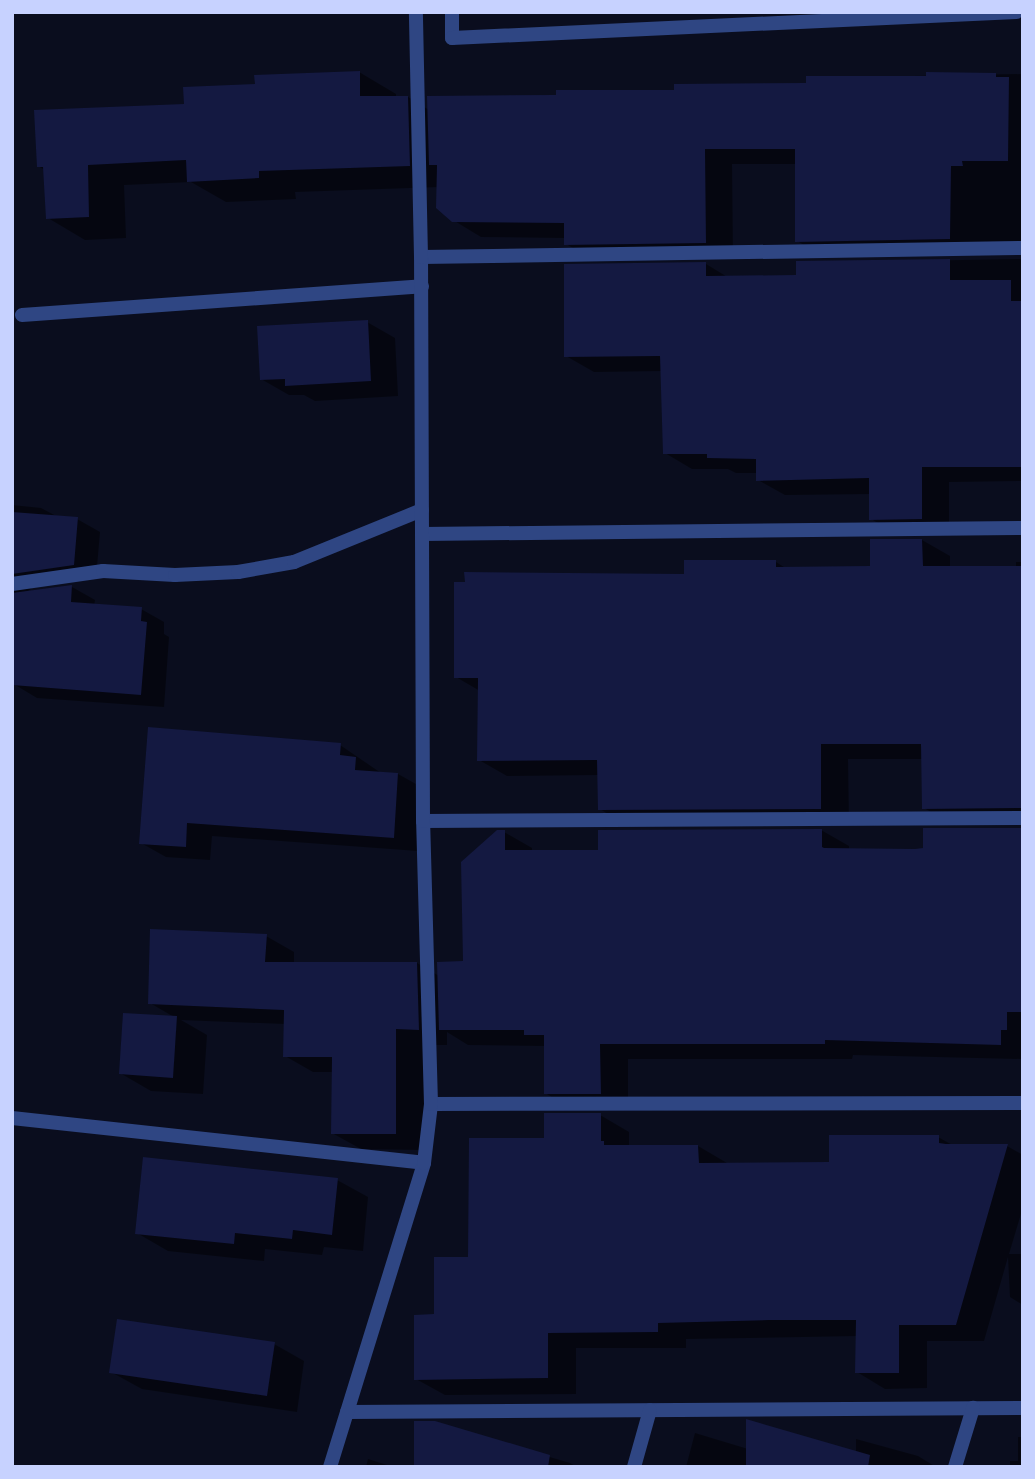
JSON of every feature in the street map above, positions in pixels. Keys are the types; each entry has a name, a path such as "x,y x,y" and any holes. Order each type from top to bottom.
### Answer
{"street":[{"path":"330,1467 424,1163 430,1104 424,821 422,286 416,12"},
{"path":"452,12 452,38 1016,12"},
{"path":"421,257 1023,248"},
{"path":"22,315 422,286"},
{"path":"12,584 103,571 175,575 237,572 282,564 422,510"},
{"path":"422,534 1023,528"},
{"path":"424,821 1023,818"},
{"path":"430,1104 1023,1103"},
{"path":"12,1118 424,1163"},
{"path":"955,1467 973,1408"},
{"path":"347,1412 1023,1408"},
{"path":"634,1467 650,1410"}],"building":[{"path":"360,71 360,96 408,96 410,166 259,171 259,178 187,182 186,160 88,165 89,217 46,219 43,167 37,167 34,110 184,104 183,87 255,84 254,75"},
{"path":"926,72 996,73 996,77 1009,77 1008,161 962,161 963,166 951,166 950,239 795,242 795,149 705,149 706,243 564,245 564,223 452,222 436,208 437,165 429,165 427,96 556,95 556,90 674,90 674,84 806,83 806,76 926,76"},
{"path":"950,259 950,280 1011,280 1011,301 1023,301 1023,467 922,467 922,519 869,520 869,478 756,481 756,459 707,458 707,454 663,454 660,356 564,357 564,264 706,262 706,276 796,275 796,261"},
{"path":"368,320 371,381 285,386 285,379 260,380 257,326"},
{"path":"12,512 78,517 74,565 12,574"},
{"path":"870,539 922,539 923,566 1023,566 1023,808 922,809 921,744 821,744 821,809 598,810 597,760 477,761 478,678 454,678 454,582 465,582 464,572 684,574 684,560 776,560 776,567 870,566"},
{"path":"72,585 71,602 142,607 141,621 147,622 141,695 12,685 12,593"},
{"path":"148,727 341,743 340,755 356,757 355,770 398,773 394,838 187,823 186,847 139,844"},
{"path":"923,828 1023,828 1023,1012 1007,1012 1007,1030 1001,1030 1001,1045 825,1040 825,1044 600,1044 601,1094 544,1094 544,1035 524,1035 524,1030 439,1030 437,962 463,961 461,862 497,830 505,830 505,850 598,850 598,830 822,829 824,848 915,849 923,848"},
{"path":"150,929 267,934 265,962 417,962 419,1030 396,1029 396,1134 331,1134 332,1057 283,1057 284,1010 148,1004"},
{"path":"123,1013 177,1016 173,1078 119,1074"},
{"path":"544,1113 601,1113 601,1141 604,1141 604,1145 698,1145 699,1163 829,1162 829,1135 939,1135 939,1143 946,1144 1008,1144 956,1325 899,1325 899,1373 855,1373 856,1320 769,1320 658,1323 658,1332 548,1333 548,1378 414,1380 414,1315 434,1314 434,1257 468,1257 469,1138 544,1138"},
{"path":"143,1157 338,1178 332,1235 293,1230 292,1239 235,1233 234,1244 135,1234"},
{"path":"117,1319 275,1342 267,1396 109,1373"},
{"path":"746,1419 870,1455 868,1467 746,1467"},
{"path":"414,1421 435,1421 550,1455 548,1467 414,1467"}]}
